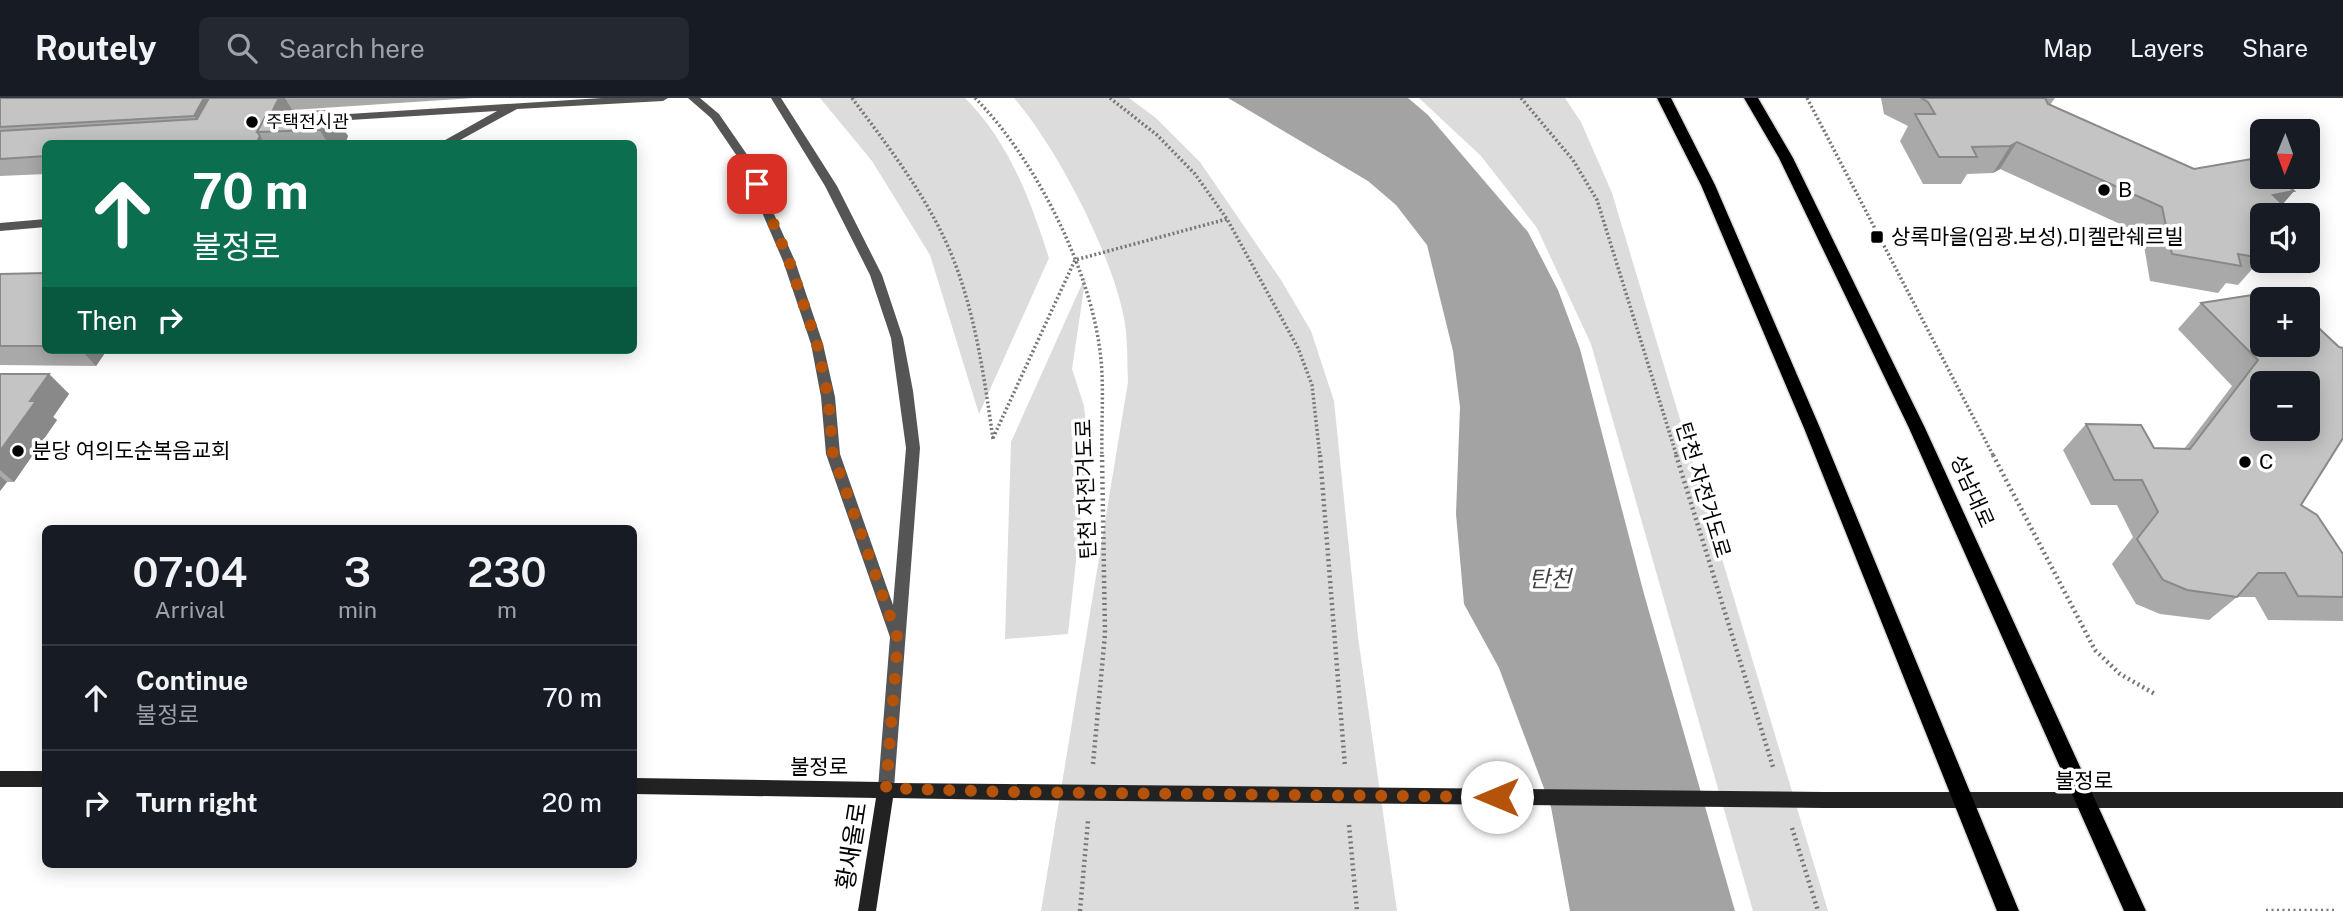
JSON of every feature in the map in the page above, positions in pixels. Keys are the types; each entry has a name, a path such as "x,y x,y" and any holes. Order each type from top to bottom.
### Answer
{"main road":[{"path":"1664,98 1708,185 1801,402 2008,911"},
{"name":"성남대로","path":"1751,98 1786,158 1917,428 2083,802 2135,911"},
{"path":"0,779 42,779"},
{"name":"불정로","path":"637,786 1825,800 2343,800"},
{"name":"황새울로","path":"867,911 886,788"}],"lane":[{"path":"306,119 663,98"},
{"path":"693,98 715,116 744,159 789,261 817,344 828,397 833,454 898,639"},
{"path":"776,98 855,229 876,275 897,338 913,448 886,788"},
{"path":"451,140 515,106"},
{"path":"0,227 42,223"}],"path":[{"path":"852,98 920,195 951,254 979,363 993,439 1075,260 1227,219"},
{"name":"탄천 자전거도로","path":"975,98 1002,125 1023,155 1075,260 1093,311 1100,347 1105,634 1093,772"},
{"path":"1110,98 1157,135 1195,174 1227,219 1298,348 1312,385 1345,771"},
{"name":"탄천 자전거도로","path":"1521,98 1573,160 1597,200 1777,779"},
{"path":"1807,98 2095,650 2120,674 2155,694"},
{"path":"1348,812 1357,911"},
{"path":"1080,911 1089,814"},
{"path":"1789,819 1818,911"},
{"path":"2266,910 2335,911"}],"shaded area":[{"path":"820,98 965,98 1006,152 1026,193 1049,258 979,414 930,255 872,161"},
{"path":"1014,98 1129,98 1156,118 1200,162 1281,280 1311,331 1334,401 1358,637 1397,911 1041,911 1128,382 1127,350 1124,318 1117,292 1095,233 1048,144"},
{"path":"1419,98 1565,98 1581,122 1612,193 1828,911 1753,911 1591,344 1537,228 1481,156"},
{"path":"1086,275 1072,369 1084,406 1088,450 1068,634 1005,639 1011,442"}],"water":[{"name":"탄천","path":"1228,98 1408,98 1428,115 1528,232 1558,290 1580,349 1644,594 1735,911 1570,911 1551,807 1499,668 1464,604 1456,514 1460,407 1453,351 1427,245 1396,205 1368,181"}],"building":[{"path":"0,98 204,98 194,116 0,127"},
{"path":"209,98 279,98 257,132 260,136 258,140 42,140 42,156 0,159 0,131 197,119"},
{"path":"1921,98 2045,98 2048,104 2194,169 2250,159 2250,189 2294,191 2273,195 2281,203 2250,203 2250,256 2238,254 2241,266 2172,254 2162,207 2017,142 2010,146 1972,147 1977,157 1939,157 1915,114 1935,114 1928,102"},
{"path":"324,111 335,116 331,125 320,130 257,132 267,114"},
{"path":"42,273 42,346 0,346 0,274"},
{"name":"C","path":"2250,295 2250,352 2201,303"},
{"name":"C","path":"2320,329 2343,348 2343,438 2301,505 2317,515 2343,554 2343,597 2298,596 2285,573 2258,573 2237,597 2187,590 2163,580 2137,539 2158,512 2142,480 2114,480 2086,424 2141,425 2154,448 2190,449 2258,360 2255,357 2320,357"},
{"path":"0,374 49,374 30,401 36,401 0,451"}],"place":[{"name":"주택전시관","path":"252,122"},
{"name":"B","path":"2104,190"},
{"name":"상록마을(임광.보성).미켈란쉐르빌","path":"1877,237"},
{"name":"분당 여의도순복음교회","path":"18,451"},
{"name":"C","path":"2245,462"}],"route":[{"path":"757,184 789,261 817,344 828,397 833,454 898,639 886,788 1005,792 1497,797"}]}
